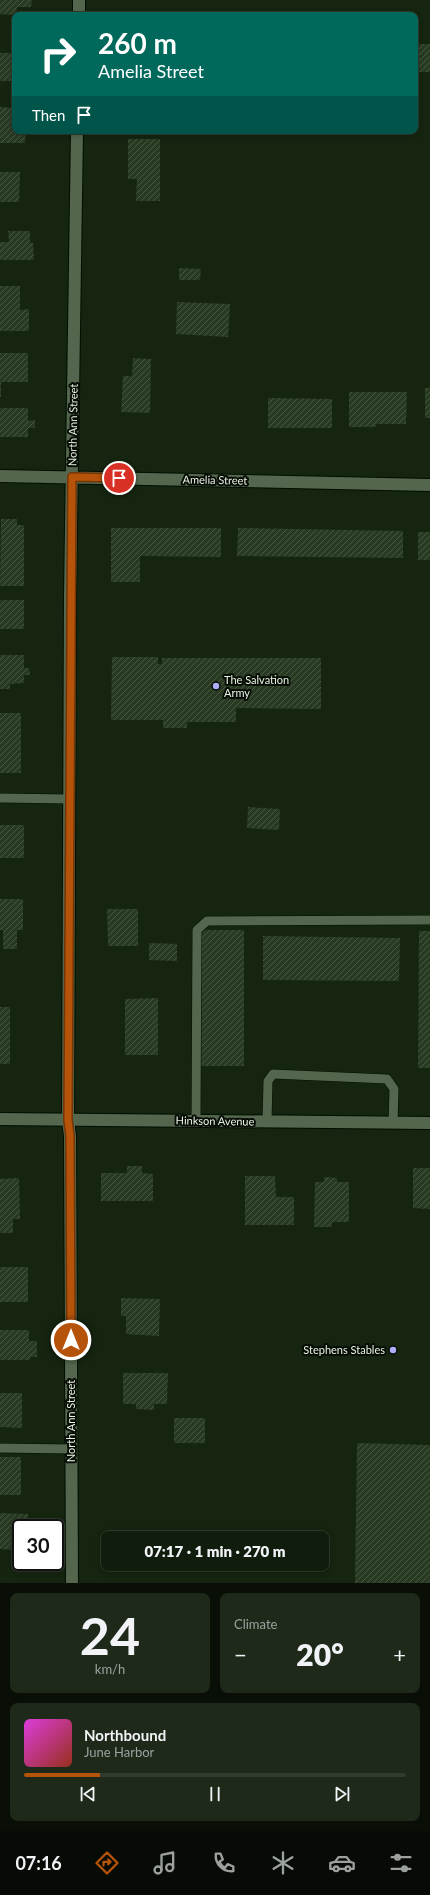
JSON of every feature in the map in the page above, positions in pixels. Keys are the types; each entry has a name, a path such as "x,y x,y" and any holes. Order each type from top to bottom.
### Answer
{"street":[{"path":"79,0 79,12"},
{"name":"North Ann Street","path":"72,1583 70,1136 68,1120 69,799 77,134"},
{"name":"Amelia Street","path":"0,476 430,484"},
{"name":"Hinkson Avenue","path":"0,1119 430,1123"}],"lane":[{"path":"0,798 69,799"},
{"path":"196,1121 197,930 207,921 430,920"},
{"path":"267,1122 268,1081 273,1074 387,1080 394,1089 393,1123"},
{"path":"0,1448 71,1449"}],"building":[{"path":"0,0 32,0 31,7 17,7 16,12 12,12 12,15 0,14"},
{"path":"418,44 430,44 430,72 418,72"},
{"path":"0,53 12,53 12,81 0,81"},
{"path":"0,107 12,108 12,134 26,134 25,143 0,143"},
{"path":"128,139 160,139 160,201 136,201 137,179 128,179"},
{"path":"0,172 20,172 19,202 0,202"},
{"path":"8,231 30,231 30,243 33,243 34,260 0,260 0,242 9,242"},
{"path":"179,268 201,269 200,280 179,280"},
{"path":"0,286 20,286 20,310 29,309 29,331 0,331"},
{"path":"177,302 230,304 228,337 176,334"},
{"path":"0,353 28,353 28,382 1,382 1,397 0,397"},
{"path":"133,358 151,359 150,413 121,412 123,376 132,376"},
{"path":"425,388 430,388 430,418 425,418"},
{"path":"349,392 407,392 406,424 376,424 376,427 349,427"},
{"path":"268,398 332,399 332,428 268,428"},
{"path":"0,408 28,408 28,421 35,420 35,428 28,428 28,437 0,437"},
{"path":"1,519 17,519 17,525 24,525 24,586 0,586"},
{"path":"111,528 221,528 221,557 140,556 140,582 111,582"},
{"path":"238,528 403,531 403,558 237,556"},
{"path":"418,532 430,532 430,560 418,560"},
{"path":"0,600 24,600 24,629 0,629"},
{"path":"0,655 24,655 24,668 29,668 30,675 24,675 24,683 10,684 10,689 0,689"},
{"name":"The Salvation Army","path":"112,657 158,657 158,664 162,664 162,658 321,658 321,709 236,708 236,722 187,722 187,728 163,728 163,720 111,720"},
{"path":"0,713 21,713 21,773 0,773"},
{"path":"248,807 280,809 279,830 247,828"},
{"path":"0,825 24,825 24,858 0,858"},
{"path":"0,899 23,899 23,930 17,930 17,949 3,949 3,930 0,930"},
{"path":"107,909 138,909 138,946 108,946"},
{"path":"201,930 244,930 244,1066 201,1066"},
{"path":"419,931 430,931 430,1068 418,1068"},
{"path":"263,936 400,938 399,981 263,980"},
{"path":"149,943 177,944 177,961 149,960"},
{"path":"158,998 158,1055 125,1055 125,999"},
{"path":"0,1007 10,1007 10,1064 0,1064"},
{"path":"127,1166 142,1166 142,1173 153,1174 153,1201 101,1201 101,1173 127,1173"},
{"path":"413,1168 430,1168 430,1209 413,1208"},
{"path":"245,1176 275,1176 276,1197 294,1197 294,1225 245,1225"},
{"path":"324,1177 337,1178 337,1182 349,1182 349,1222 332,1222 332,1227 314,1227 315,1182 324,1182"},
{"path":"19,1178 20,1219 13,1219 13,1233 0,1233 0,1179"},
{"path":"0,1267 28,1267 28,1302 0,1302"},
{"path":"121,1298 160,1299 159,1336 126,1334 126,1316 121,1316"},
{"path":"0,1330 29,1330 29,1341 37,1341 37,1357 30,1357 30,1360 0,1360"},
{"path":"123,1373 168,1373 167,1404 154,1404 154,1410 136,1409 136,1404 123,1404"},
{"path":"0,1393 22,1393 22,1428 0,1427"},
{"path":"174,1418 205,1418 205,1443 174,1443"},
{"path":"357,1443 430,1445 430,1583 355,1583"},
{"path":"0,1457 21,1457 21,1495 0,1495"},
{"path":"0,1513 28,1514 28,1519 12,1519 12,1550 0,1549"}],"place":[{"name":"The Salvation Army","path":"216,686"},
{"name":"Stephens Stables","path":"393,1350"}],"route":[{"path":"71,1340 70,1136 68,1120 70,594 72,477 119,478"}]}
